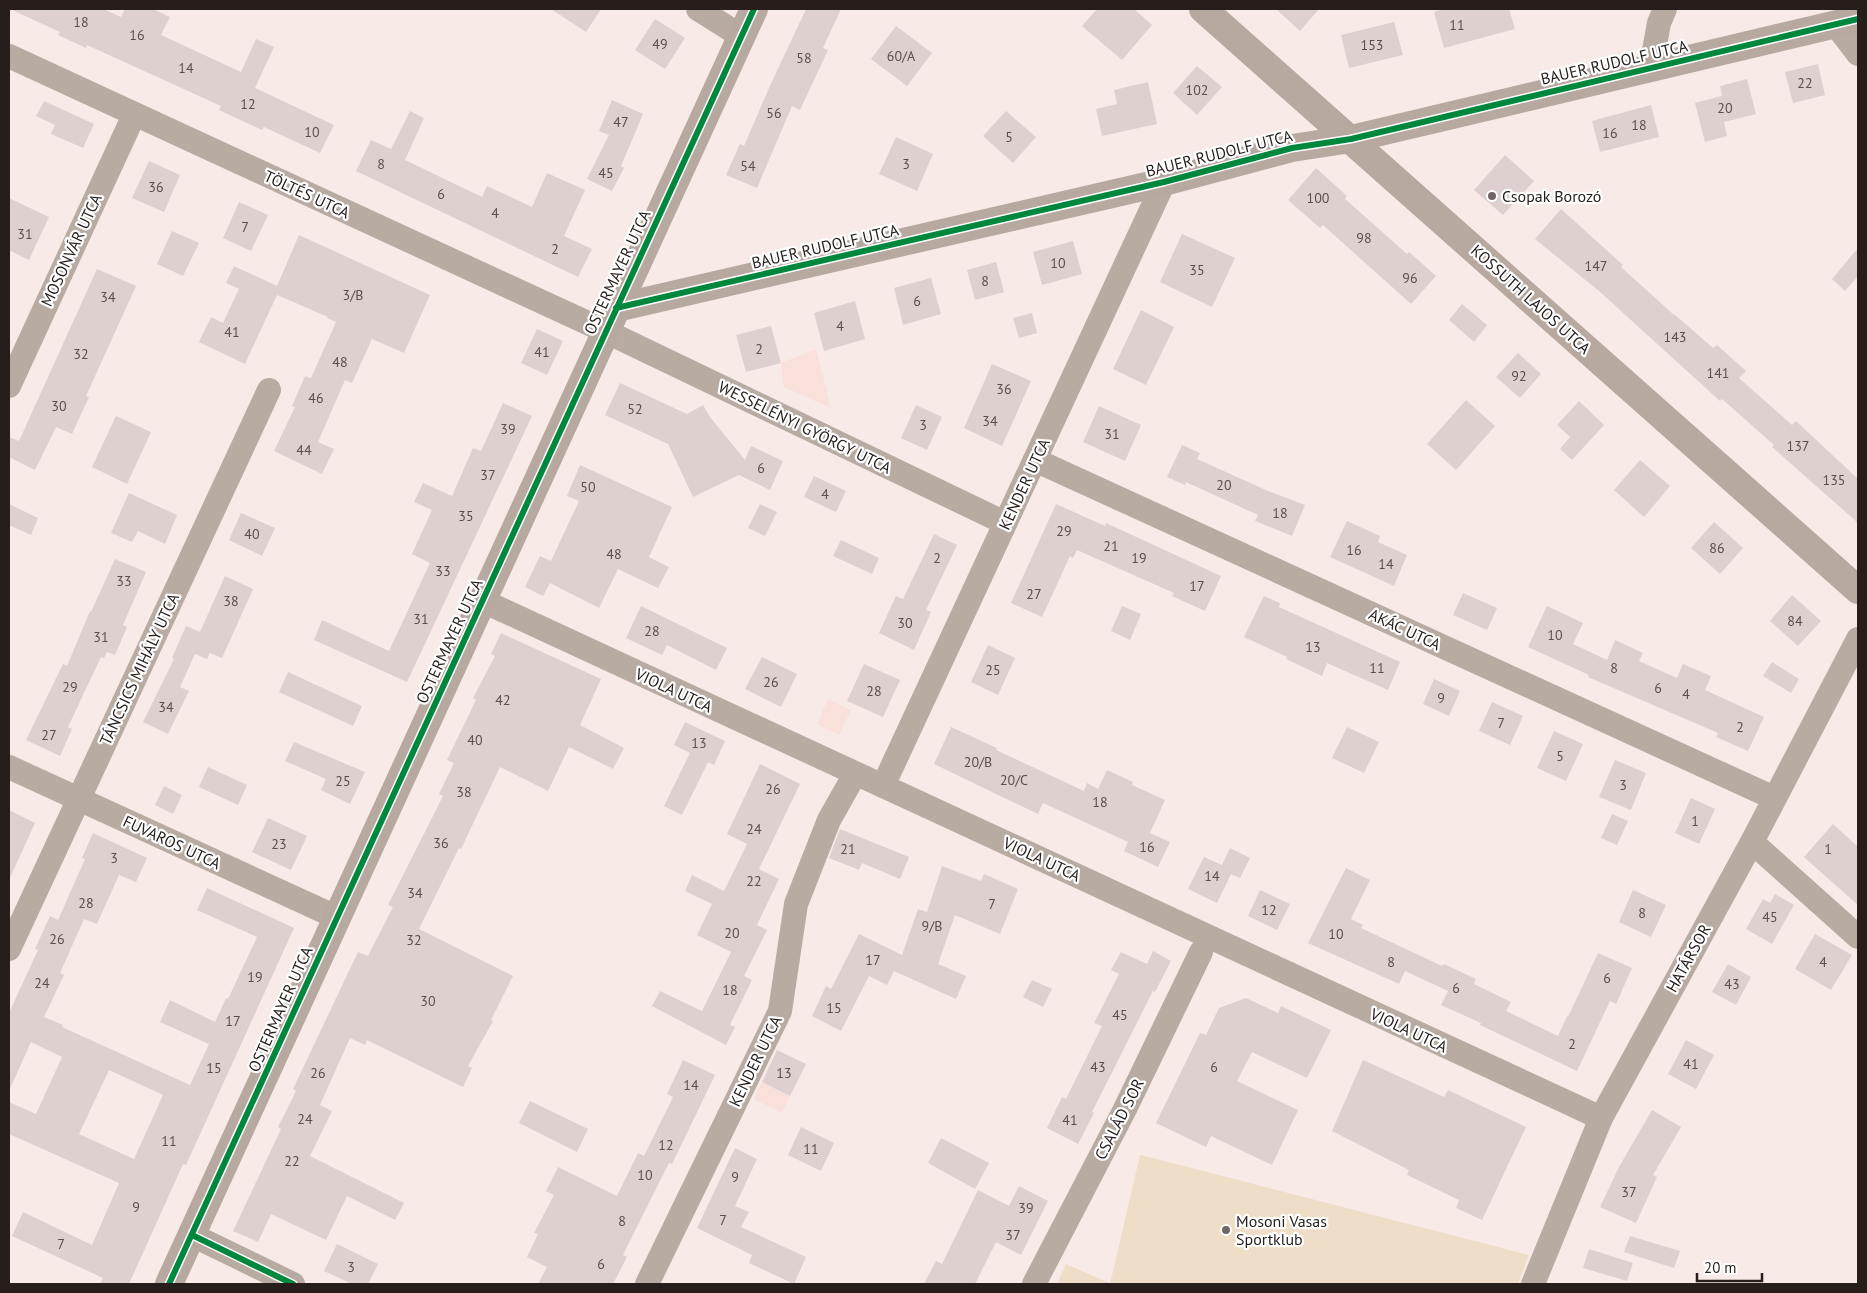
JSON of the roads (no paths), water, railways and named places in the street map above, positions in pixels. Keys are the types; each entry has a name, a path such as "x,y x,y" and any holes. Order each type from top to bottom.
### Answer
{"street":[{"path":"698,9 741,36"},
{"name":"OSTERMAYER UTCA","path":"169,1284 483,601 610,319 754,9"},
{"name":"KOSSUTH LAJOS UTCA","path":"1203,9 1858,590"},
{"path":"1651,67 1659,23 1665,9"},
{"path":"1847,21 1858,54"},
{"name":"BAUER RUDOLF UTCA","path":"610,319 1164,182 1292,148 1351,140 1847,21"},
{"name":"TÖLTÉS UTCA","path":"9,56 134,115 610,319"},
{"name":"MOSONVÁR UTCA","path":"9,386 134,115"},
{"name":"KENDER UTCA","path":"883,786 1164,182"},
{"name":"WESSELÉNYI GYÖRGY UTCA","path":"610,319 1005,523"},
{"name":"TÁNCSICS MIHÁLY UTCA","path":"9,949 269,390"},
{"name":"AKÁC UTCA","path":"1036,460 1774,798"},
{"name":"VIOLA UTCA","path":"483,601 1601,1118"},
{"name":"HATÁRSOR","path":"1533,1284 1601,1118 1752,842 1858,639"},
{"name":"FUVAROS UTCA","path":"9,767 336,918"},
{"name":"KENDER UTCA","path":"647,1284 780,1011 796,904 830,820 855,774"},
{"path":"1752,842 1858,937"},
{"name":"CSALÁD SOR","path":"1034,1284 1125,1109 1201,952"},
{"path":"192,1235 293,1284"}],"place":[{"name":"Csopak Borozó","path":"1492,196"},
{"name":"Mosoni Vasas Sportklub","path":"1226,1230"}]}
